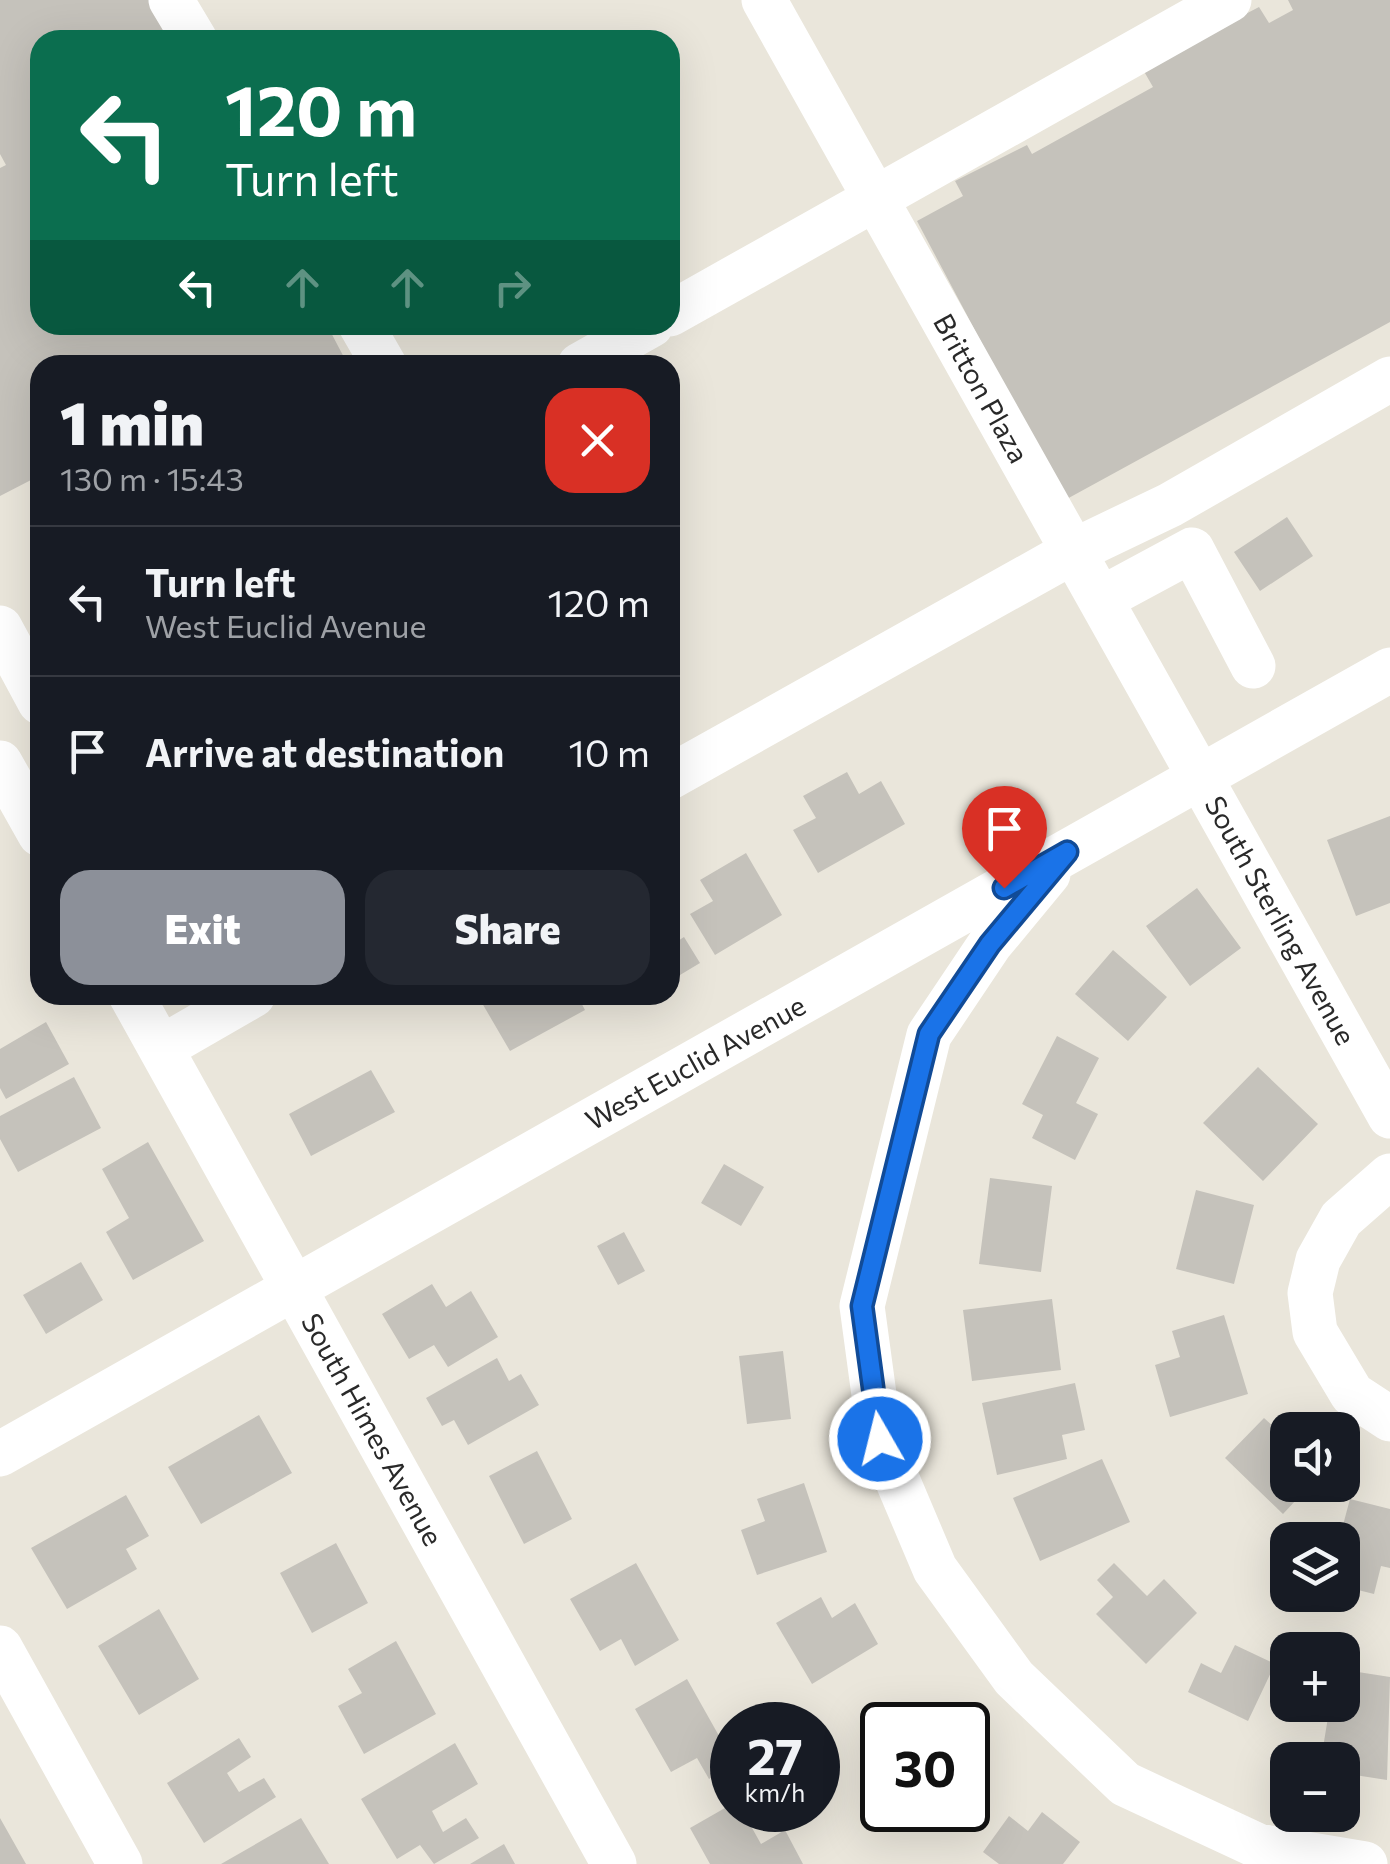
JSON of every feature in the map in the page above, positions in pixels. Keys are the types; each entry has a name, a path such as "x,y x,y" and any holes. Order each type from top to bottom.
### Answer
{"street":[{"path":"171,0 188,30"},
{"name":"Britton Plaza","path":"764,0 1201,777"},
{"path":"680,308 1229,0"},
{"path":"598,355 633,335"},
{"path":"680,771 1074,551 1170,505 1390,380"},
{"path":"1101,600 1192,550 1253,666"},
{"path":"0,628 22,691"},
{"name":"West Euclid Avenue","path":"0,1454 1201,777 1378,683"},
{"path":"0,763 30,816"},
{"name":"South Sterling Avenue","path":"1201,777 1390,1116"},
{"path":"1067,852 990,944 929,1034 862,1306 880,1439 935,1570 1014,1678 1125,1784 1258,1846 1365,1864"},
{"name":"South Himes Avenue","path":"137,1005 614,1864"},
{"path":"161,1048 206,1007"},
{"path":"1390,1176 1341,1219 1318,1260 1310,1293 1315,1332 1352,1394 1390,1418"},
{"path":"0,1648 15,1711 120,1864"}],"building":[{"path":"0,0 151,0 168,30 30,30 30,335 332,335 343,355 30,355 30,481 0,496 0,168 6,165 0,154"},
{"path":"1288,0 1390,0 1390,322 1065,500 917,221 963,196 955,181 1027,145 1032,154 1153,87 1142,68 1259,7 1269,23 1293,10"},
{"path":"1287,517 1313,556 1260,591 1234,552"},
{"path":"847,772 859,794 881,781 905,824 818,873 793,830 816,818 803,796"},
{"path":"1390,816 1390,903 1356,916 1327,840"},
{"path":"746,853 782,915 715,955 690,914 713,901 700,880"},
{"path":"1197,888 1241,948 1190,986 1146,926"},
{"path":"684,937 700,963 680,975 680,940"},
{"path":"1113,950 1167,997 1128,1041 1075,994"},
{"path":"483,1005 582,1005 585,1010 510,1051"},
{"path":"46,1022 69,1064 6,1099 0,1088 0,1049"},
{"path":"1057,1036 1099,1058 1076,1103 1098,1114 1075,1160 1032,1138 1043,1115 1022,1104"},
{"path":"1258,1067 1318,1124 1263,1181 1203,1123"},
{"path":"371,1070 395,1112 311,1156 289,1114"},
{"path":"74,1077 101,1128 18,1172 0,1139 0,1116"},
{"path":"148,1142 204,1241 133,1280 106,1232 129,1218 102,1169"},
{"path":"724,1164 764,1187 741,1226 701,1203"},
{"path":"990,1178 1052,1186 1041,1272 979,1264"},
{"path":"1196,1190 1254,1205 1234,1284 1176,1269"},
{"path":"624,1232 645,1271 618,1285 597,1246"},
{"path":"81,1262 103,1300 46,1334 23,1295"},
{"path":"432,1284 446,1307 471,1291 498,1337 448,1367 434,1345 409,1359 382,1314"},
{"path":"1052,1299 1061,1370 972,1381 963,1310"},
{"path":"1224,1315 1248,1394 1170,1417 1155,1365 1180,1357 1172,1331"},
{"path":"783,1351 791,1419 747,1424 739,1356"},
{"path":"497,1358 509,1381 521,1374 539,1405 468,1445 454,1420 442,1426 426,1398"},
{"path":"1075,1383 1085,1430 1062,1435 1067,1459 997,1475 982,1403"},
{"path":"259,1415 292,1473 201,1524 168,1467"},
{"path":"1264,1418 1270,1424 1270,1501 1225,1458"},
{"path":"537,1451 572,1519 524,1544 489,1476"},
{"path":"1102,1459 1130,1522 1040,1561 1013,1498"},
{"path":"804,1483 827,1552 757,1575 741,1530 765,1521 757,1499"},
{"path":"126,1495 149,1536 126,1549 137,1569 67,1609 31,1548"},
{"path":"1271,1502 1294,1502 1283,1514"},
{"path":"1349,1502 1390,1509 1390,1568 1381,1566 1374,1594 1360,1590 1360,1522 1344,1522"},
{"path":"336,1543 368,1603 312,1633 280,1573"},
{"path":"636,1563 679,1640 635,1666 621,1639 600,1651 570,1599"},
{"path":"1114,1563 1147,1596 1164,1579 1197,1613 1146,1664 1096,1614 1113,1597 1097,1580"},
{"path":"821,1597 832,1618 855,1603 878,1644 812,1684 776,1623"},
{"path":"159,1609 199,1679 139,1715 98,1646"},
{"path":"396,1641 436,1714 364,1754 338,1706 362,1693 348,1669"},
{"path":"1235,1645 1270,1662 1270,1675 1248,1721 1188,1692 1201,1663 1221,1673"},
{"path":"1360,1672 1390,1677 1387,1780 1360,1776 1360,1742 1324,1742 1327,1722 1360,1722"},
{"path":"687,1679 710,1720 710,1778 697,1758 671,1772 635,1709"},
{"path":"239,1738 251,1757 227,1773 239,1792 264,1778 276,1797 204,1843 167,1783"},
{"path":"455,1743 478,1784 432,1811 443,1832 466,1818 479,1838 434,1864 420,1845 397,1859 361,1799"},
{"path":"1042,1812 1080,1842 1063,1864 999,1864 983,1852 1009,1816 1028,1831"},
{"path":"710,1817 710,1832 754,1832 761,1844 786,1832 803,1864 710,1864 690,1828"},
{"path":"0,1818 26,1864 0,1864"},
{"path":"301,1818 329,1864 221,1864"},
{"path":"504,1844 515,1864 470,1864"}],"route":[{"path":"880,1439 862,1306 929,1034 990,944 1067,852 1004,888"}]}
